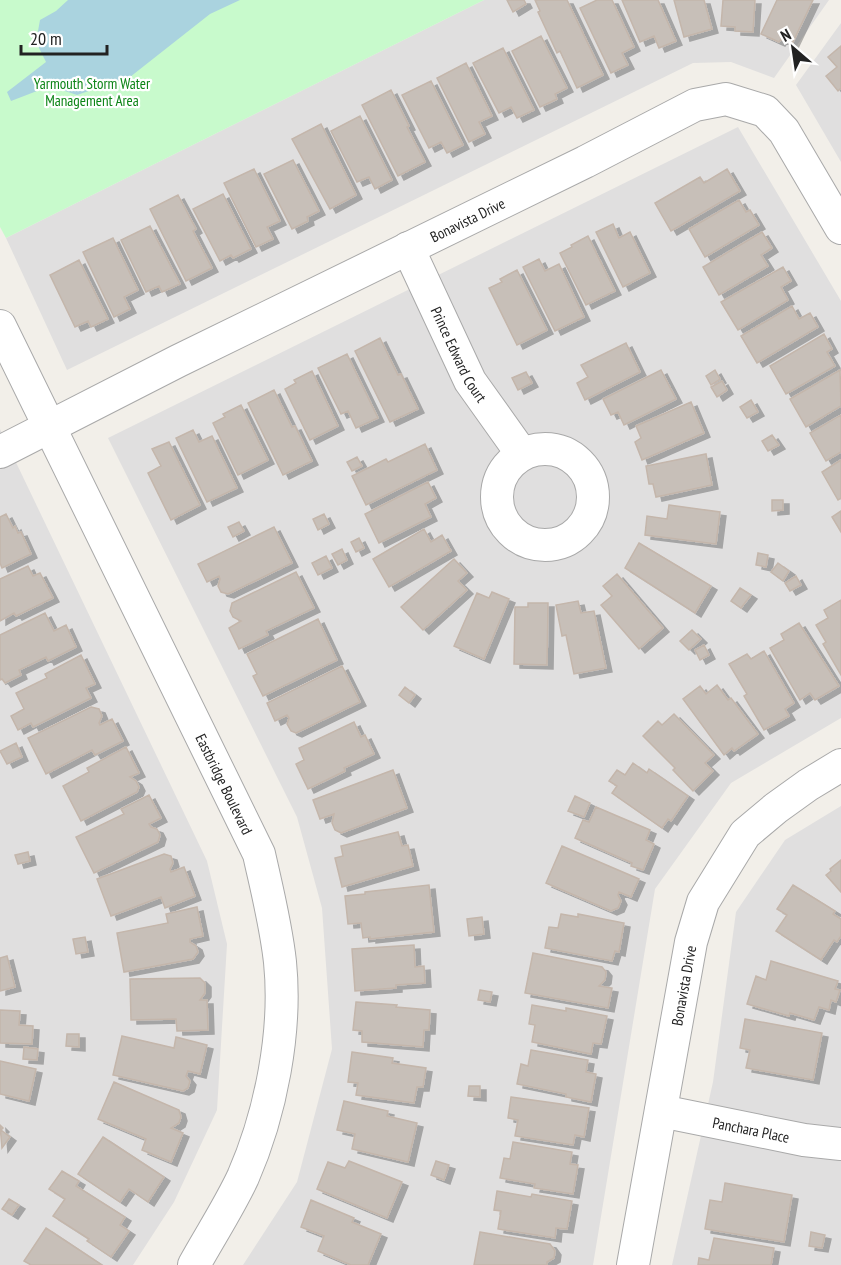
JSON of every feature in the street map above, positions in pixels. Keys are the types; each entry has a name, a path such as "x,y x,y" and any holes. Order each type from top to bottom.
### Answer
{"street":[{"name":"Bonavista Drive","path":"0,452 178,361 585,162 695,105 726,99 765,111 784,131 841,228"},
{"name":"Prince Edward Court","path":"408,248 470,381 522,454"},
{"name":"Eastbridge Boulevard","path":"0,326 259,854 272,906 280,963 280,1031 267,1107 243,1177 194,1265"},
{"name":"Bonavista Drive","path":"633,1265 691,942 703,902 745,834 808,785 841,765"},
{"name":"Panchara Place","path":"661,1111 804,1140 841,1144"}],"shaded area":[{"path":"484,0 829,0 774,78 731,62 693,63 67,370 6,238"},
{"path":"841,23 841,162 796,85"},
{"path":"738,127 841,301 841,718 731,783 655,889 593,1265 243,1265 297,1182 332,1049 322,908 297,817 108,438"},
{"path":"0,429 207,861 227,944 217,1110 174,1202 133,1265 0,1265"},
{"path":"841,806 841,1265 672,1265 713,1082 736,912 785,840"}],"green space":[{"name":"Yarmouth Storm Water Management Area","path":"0,0 484,0 6,238 0,227"}],"water":[{"path":"68,0 240,0 210,14 130,77 77,95 50,86 11,101 7,92 46,62 36,42 40,20 56,11"}],"building":[{"path":"507,0 524,0 526,4 513,12"},
{"path":"535,0 567,0 603,75 577,88 560,51 557,53 538,12 540,11"},
{"path":"597,0 612,0 634,47 622,53 628,65 611,73 580,8"},
{"path":"622,0 658,0 676,41 659,48 654,36 640,42"},
{"path":"674,0 704,0 712,29 684,37"},
{"path":"723,0 755,0 753,32 735,31 735,27 721,26"},
{"path":"777,0 813,0 792,44 781,39 779,42 761,34"},
{"path":"541,36 567,88 555,94 557,99 540,107 512,51"},
{"path":"841,46 841,88 838,91 826,76 837,67 828,57"},
{"path":"503,48 534,110 517,118 511,107 499,113 473,63"},
{"path":"466,63 492,116 479,122 485,134 469,142 437,78"},
{"path":"431,81 463,145 447,153 441,142 429,148 402,95"},
{"path":"391,90 425,162 398,176 362,105"},
{"path":"360,116 392,180 375,189 369,177 357,182 331,131"},
{"path":"321,124 356,195 330,209 292,139"},
{"path":"293,160 319,211 307,217 308,221 292,229 264,174"},
{"path":"254,169 280,221 267,227 273,239 256,247 224,183"},
{"path":"727,169 740,191 671,231 655,203 700,177 704,183"},
{"path":"223,194 251,249 233,258 231,255 220,261 193,209"},
{"path":"178,195 196,229 193,231 212,268 186,281 150,209"},
{"path":"739,200 746,212 750,210 759,225 705,257 689,229"},
{"path":"613,224 619,238 630,232 650,273 623,287 596,232"},
{"path":"150,226 180,284 162,292 159,286 146,292 121,240"},
{"path":"762,232 772,248 761,255 768,266 719,295 703,267"},
{"path":"588,236 615,291 586,305 560,253"},
{"path":"113,238 138,290 124,297 130,309 114,317 83,252"},
{"path":"539,259 545,271 559,264 584,317 555,331 523,267"},
{"path":"79,260 108,319 91,327 88,321 75,327 50,275"},
{"path":"783,267 791,281 781,287 788,300 738,330 721,302"},
{"path":"517,270 547,330 517,345 489,288 502,282 500,279"},
{"path":"792,306 799,319 810,313 818,327 757,363 741,336"},
{"path":"824,334 832,349 827,352 835,366 786,394 770,366"},
{"path":"380,338 418,409 390,422 355,351"},
{"path":"626,343 640,372 585,400 577,383 588,377 581,365"},
{"path":"347,354 378,418 356,428 348,411 341,414 318,368"},
{"path":"661,370 676,399 624,425 618,412 611,415 603,399"},
{"path":"715,370 720,379 711,385 706,376"},
{"path":"840,370 841,406 806,427 790,399"},
{"path":"312,371 338,426 310,440 285,389 296,383 294,380"},
{"path":"526,372 532,383 518,390 512,378"},
{"path":"722,381 727,390 717,397 711,387"},
{"path":"274,390 312,461 283,475 248,403"},
{"path":"751,400 758,412 747,418 740,407"},
{"path":"691,402 704,433 642,460 635,442 641,438 636,426"},
{"path":"241,405 268,460 238,475 213,423 225,417 223,414"},
{"path":"841,415 841,452 826,461 810,433"},
{"path":"193,430 199,442 212,436 237,488 207,502 176,438"},
{"path":"772,435 779,445 768,451 762,441"},
{"path":"169,442 200,505 171,520 148,473 161,466 152,449"},
{"path":"425,444 437,470 366,505 352,476 386,459 388,462"},
{"path":"706,454 712,485 656,497 653,484 649,484 646,466"},
{"path":"357,457 362,466 352,471 347,462"},
{"path":"841,460 841,498 838,500 822,472"},
{"path":"428,482 436,498 425,504 431,517 379,543 365,514"},
{"path":"772,500 783,500 783,510 772,511"},
{"path":"669,505 720,512 716,544 645,535 647,516 667,519"},
{"path":"841,511 841,532 832,517"},
{"path":"6,514 13,528 15,526 18,533 21,532 31,554 2,568 0,563 0,517"},
{"path":"324,514 329,524 318,530 313,519"},
{"path":"239,522 244,531 233,537 228,527"},
{"path":"274,527 292,563 228,594 221,592 218,586 219,576 207,582 198,564"},
{"path":"424,529 431,542 442,535 451,551 389,587 373,559"},
{"path":"359,538 364,548 356,552 351,542"},
{"path":"639,543 711,586 695,613 625,568"},
{"path":"342,549 347,560 338,565 332,554"},
{"path":"758,553 768,555 766,567 756,565"},
{"path":"326,556 332,568 318,575 312,563"},
{"path":"454,559 467,573 458,581 467,590 423,630 401,607"},
{"path":"778,563 789,571 783,581 771,572"},
{"path":"28,566 33,576 40,573 53,598 0,621 0,579"},
{"path":"296,572 314,608 266,631 268,635 239,649 229,628 241,621 233,617 230,611 232,603"},
{"path":"617,574 663,628 639,649 601,605 612,596 603,586"},
{"path":"796,576 801,585 790,591 785,583"},
{"path":"740,588 751,595 741,608 731,601"},
{"path":"492,592 509,599 484,659 454,646 477,593 489,598"},
{"path":"841,600 841,675 823,644 826,642 816,625 828,618 824,610"},
{"path":"578,601 581,613 594,611 606,668 574,674 566,635 562,636 556,605"},
{"path":"528,603 548,603 547,665 514,664 515,607 528,607"},
{"path":"45,613 54,631 66,625 76,647 48,661 46,657 19,670 21,675 5,683 2,679 0,680 0,635"},
{"path":"318,619 337,660 263,696 253,676 257,674 247,654"},
{"path":"799,623 839,686 815,700 810,693 800,700 770,648 784,640 781,634"},
{"path":"692,630 701,639 689,650 680,641"},
{"path":"704,645 709,655 700,660 695,650"},
{"path":"764,651 794,703 785,709 789,716 764,730 744,696 747,694 729,664 747,654 751,659"},
{"path":"81,655 95,684 86,688 91,698 33,727 31,723 18,730 11,716 24,709 16,693 47,678 45,674"},
{"path":"342,666 360,702 296,733 291,731 287,724 289,718 287,715 275,721 267,703"},
{"path":"717,685 728,700 731,698 758,734 734,751 732,748 724,755 683,699 700,686 706,694"},
{"path":"405,687 415,695 409,703 399,695"},
{"path":"91,707 99,709 102,716 100,725 112,719 123,741 95,755 92,750 46,774 28,738"},
{"path":"674,714 714,755 705,763 713,771 693,791 673,770 675,768 643,736 658,721 662,725"},
{"path":"354,722 361,737 365,735 374,754 308,789 296,764 304,760 299,748"},
{"path":"16,743 22,757 7,764 0,751"},
{"path":"126,747 139,773 130,777 139,787 137,792 81,821 63,786 89,772 87,768"},
{"path":"633,763 647,773 649,769 688,796 671,821 668,819 662,828 612,793 617,786 609,781 617,770 625,775"},
{"path":"393,770 407,808 341,833 335,830 332,823 334,814 320,819 313,800"},
{"path":"149,795 161,818 149,824 157,829 160,835 158,842 94,873 76,837 124,814 121,809"},
{"path":"575,796 590,803 584,817 568,811"},
{"path":"596,807 650,830 646,840 654,844 643,870 575,838 583,820 589,822"},
{"path":"398,832 402,846 408,845 413,866 342,887 335,858 343,856 341,846"},
{"path":"562,846 639,879 631,897 619,892 621,901 618,908 611,911 546,883"},
{"path":"28,852 30,861 18,864 15,855"},
{"path":"164,854 171,856 173,863 171,872 184,867 195,896 165,908 161,897 111,916 97,879"},
{"path":"841,860 841,892 826,875"},
{"path":"429,885 434,932 370,939 370,937 363,938 361,923 348,924 345,896"},
{"path":"793,885 835,911 833,914 841,919 841,936 837,942 834,940 821,960 776,931 787,915 777,909"},
{"path":"197,907 203,936 190,939 198,952 193,959 124,972 117,933 168,923 166,914"},
{"path":"561,914 578,917 578,914 624,923 619,952 615,951 612,961 545,948 549,927 558,928"},
{"path":"482,917 484,934 469,936 467,919"},
{"path":"85,937 88,952 76,954 73,939"},
{"path":"414,945 415,967 424,966 425,983 355,991 352,949"},
{"path":"533,953 602,967 606,972 605,980 599,986 612,988 608,1008 525,993"},
{"path":"7,956 15,987 0,991 0,958"},
{"path":"771,961 838,981 835,989 840,990 836,1002 831,1000 829,1010 819,1007 814,1020 790,1013 789,1016 747,1004 756,976 766,980"},
{"path":"200,978 205,983 205,993 200,1000 207,1000 208,1030 177,1031 176,1019 131,1020 130,979"},
{"path":"480,990 492,992 490,1002 478,1000"},
{"path":"356,1002 430,1010 429,1030 424,1030 423,1047 362,1042 362,1031 353,1030"},
{"path":"532,1005 566,1011 566,1008 607,1016 601,1044 593,1043 591,1054 532,1042 535,1025 529,1024"},
{"path":"0,1010 20,1011 19,1025 33,1026 32,1044 0,1043"},
{"path":"745,1019 822,1033 813,1080 746,1068 750,1050 740,1048"},
{"path":"67,1034 79,1034 79,1047 66,1046"},
{"path":"122,1036 174,1048 176,1037 207,1045 200,1074 188,1071 186,1076 190,1081 188,1088 183,1091 113,1075"},
{"path":"24,1047 38,1049 37,1060 23,1059"},
{"path":"531,1050 588,1060 586,1072 596,1074 591,1102 566,1097 566,1094 517,1084 521,1064 528,1066"},
{"path":"352,1052 393,1058 392,1063 426,1068 423,1087 417,1087 414,1103 356,1095 358,1083 348,1082"},
{"path":"0,1061 36,1069 29,1101 0,1094"},
{"path":"114,1082 179,1110 181,1117 179,1123 171,1128 183,1133 171,1162 142,1150 146,1139 98,1119"},
{"path":"469,1086 480,1086 480,1097 468,1096"},
{"path":"511,1097 589,1108 584,1137 575,1135 573,1145 515,1136 518,1120 508,1118"},
{"path":"344,1101 388,1111 387,1116 417,1123 408,1162 352,1149 355,1134 337,1130"},
{"path":"0,1125 3,1128 1,1130 10,1137 2,1148"},
{"path":"103,1137 164,1177 148,1202 129,1189 120,1202 78,1174"},
{"path":"513,1142 572,1152 570,1164 578,1165 573,1194 534,1188 535,1184 500,1178 504,1158 510,1159"},
{"path":"349,1161 402,1182 387,1218 317,1189 328,1162 345,1168"},
{"path":"436,1161 449,1165 444,1180 431,1175"},
{"path":"62,1171 79,1181 76,1186 125,1217 120,1225 129,1231 111,1257 87,1241 89,1239 53,1216 65,1199 49,1189"},
{"path":"725,1183 792,1195 784,1242 705,1229 710,1200 722,1202"},
{"path":"497,1191 572,1201 567,1229 556,1228 555,1238 498,1229 501,1211 494,1210"},
{"path":"9,1199 19,1205 12,1215 2,1209"},
{"path":"311,1200 354,1218 352,1222 381,1234 368,1265 351,1265 318,1251 324,1236 301,1227"},
{"path":"46,1228 102,1265 31,1265 24,1261"},
{"path":"480,1232 550,1244 555,1251 554,1258 547,1262 547,1265 474,1265"},
{"path":"811,1232 825,1235 822,1248 809,1246"},
{"path":"714,1238 774,1248 771,1265 698,1265 699,1258 709,1260"}]}
